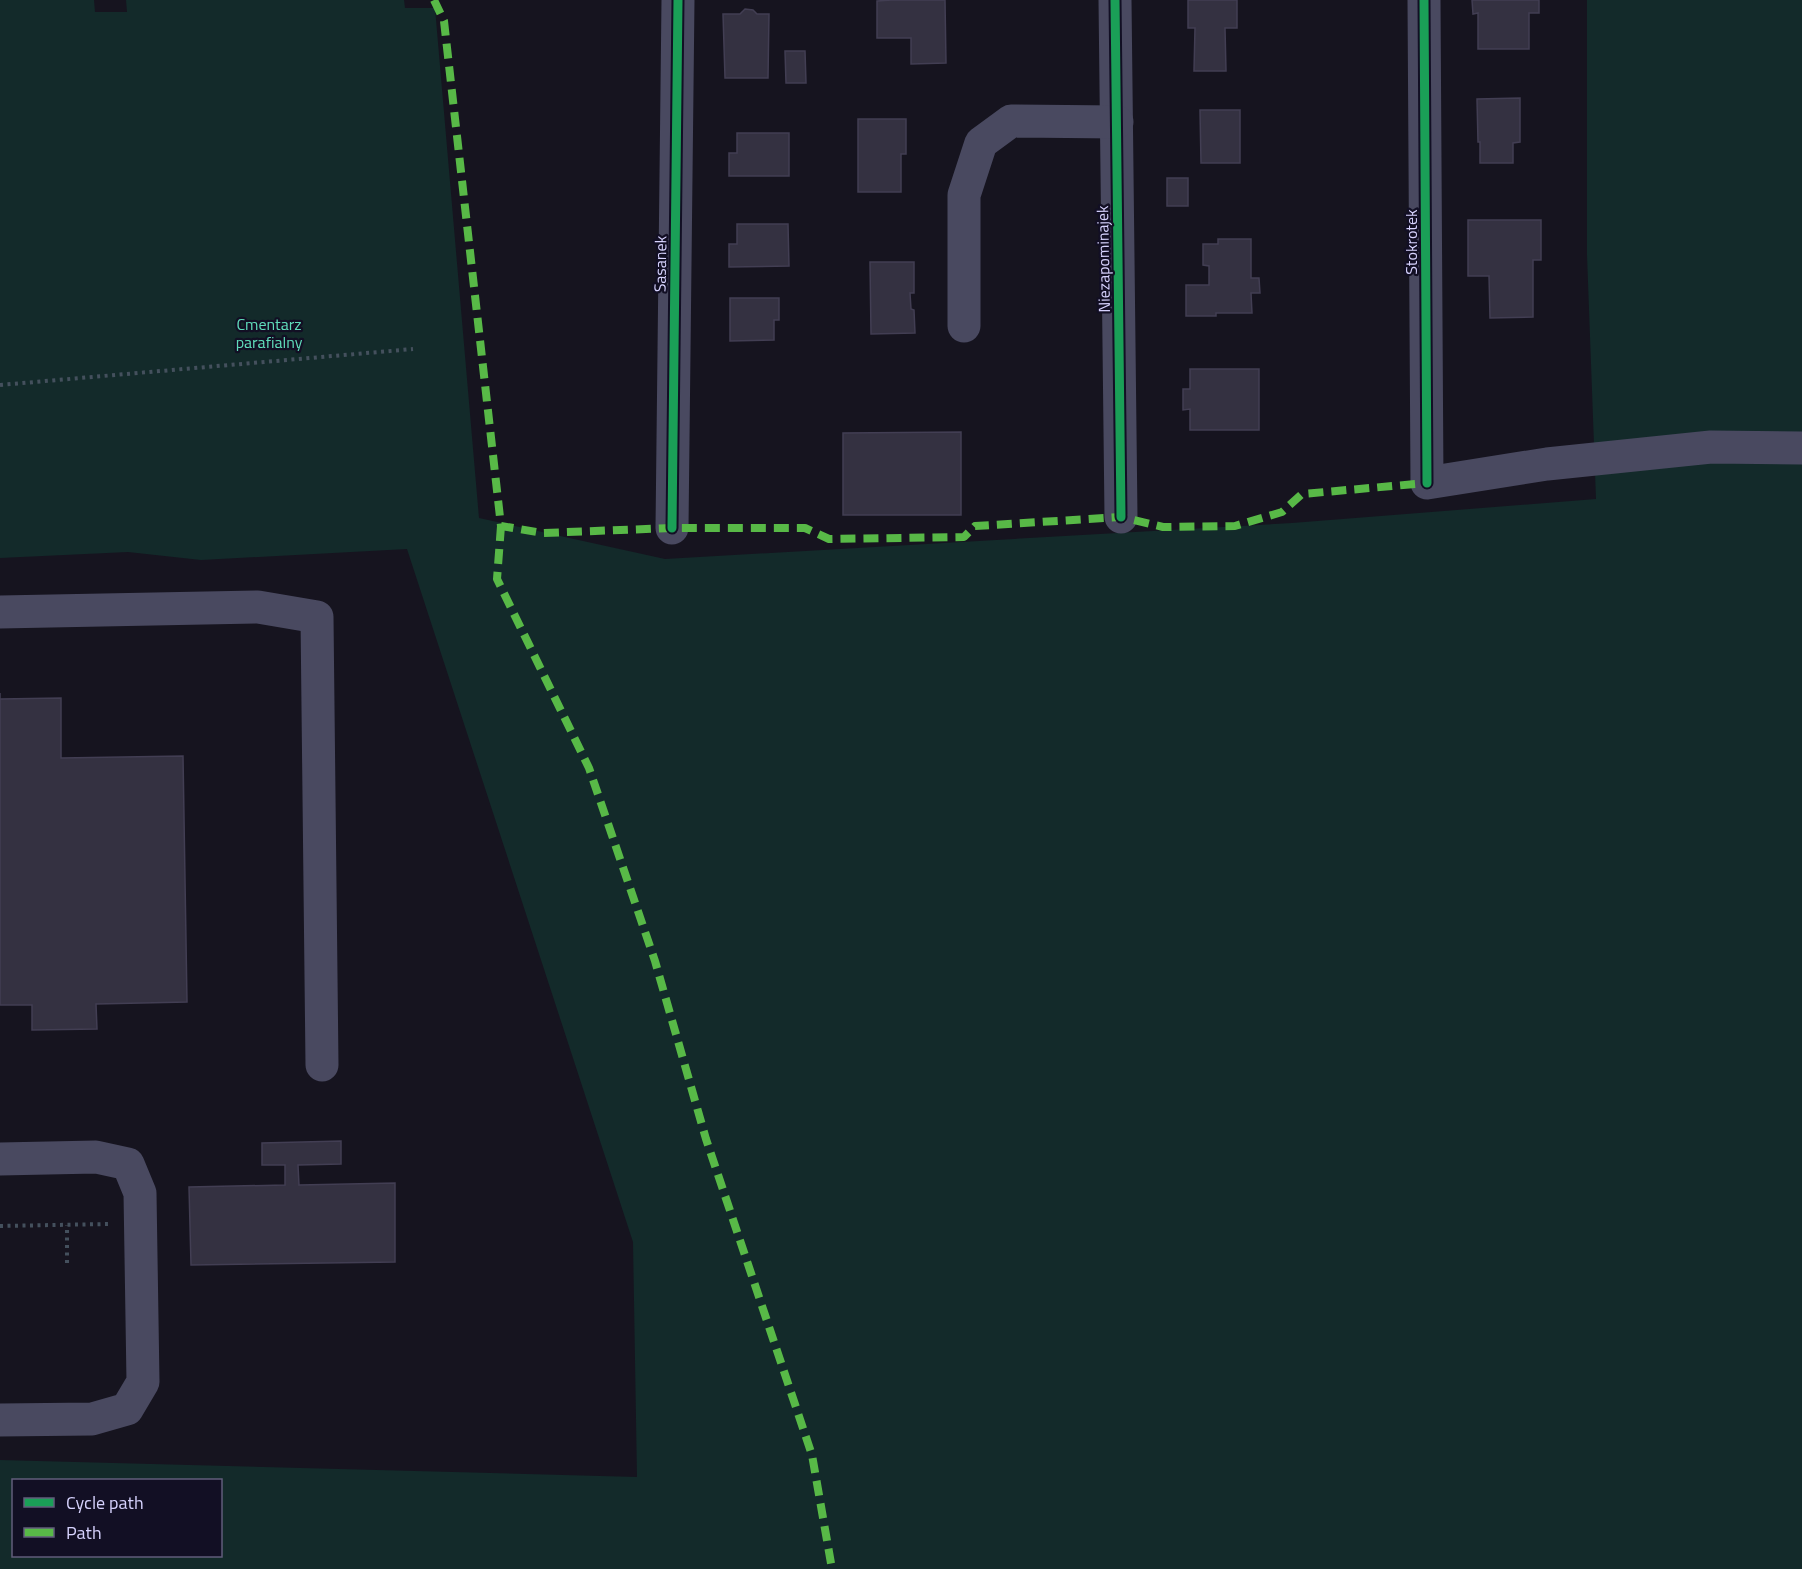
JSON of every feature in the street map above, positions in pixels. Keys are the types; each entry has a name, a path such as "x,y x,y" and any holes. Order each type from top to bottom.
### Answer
{"street":[{"name":"Sasanek","path":"672,528 678,0"},
{"name":"Niezapominajek","path":"1115,0 1121,517"},
{"name":"Stokrotek","path":"1424,0 1427,483 1546,464 1700,448 1802,448"},
{"path":"964,326 964,195 981,143 1011,122 1116,122"},
{"path":"0,612 258,607 317,617 322,1065"},
{"path":"0,1159 96,1157 128,1164 140,1193 143,1383 127,1409 92,1419 0,1420"}],"path":[{"path":"0,385 412,349"},
{"path":"0,1226 140,1224"},
{"path":"67,1225 67,1263"}],"green space":[{"name":"Cmentarz parafialny","path":"0,0 94,0 95,12 127,12 126,0 404,0 405,8 435,8 479,518 665,559 1292,523 1596,499 1587,255 1587,0 1802,0 1802,1569 0,1569 0,1460 637,1477 633,1242 407,549 201,560 128,552 0,558"}],"building":[{"path":"945,0 946,63 911,64 911,38 877,38 877,1"},
{"path":"1188,0 1237,0 1237,28 1225,28 1226,71 1194,71 1195,28 1188,28"},
{"path":"1472,0 1539,0 1539,13 1529,13 1529,49 1478,49 1478,13 1473,14"},
{"path":"745,9 753,10 757,14 769,14 768,78 725,78 723,14 740,14"},
{"path":"785,51 805,51 806,83 786,83"},
{"path":"1520,98 1520,142 1513,143 1513,163 1480,163 1477,99"},
{"path":"1200,110 1240,110 1240,163 1201,163"},
{"path":"858,119 906,119 906,154 901,154 901,192 858,192"},
{"path":"737,133 789,133 789,176 729,176 729,153 737,153"},
{"path":"1167,178 1188,178 1188,206 1167,206"},
{"path":"1468,220 1541,220 1541,260 1533,260 1533,317 1490,318 1489,276 1468,276"},
{"path":"737,224 788,224 789,266 729,267 729,244 737,244"},
{"path":"1218,239 1251,239 1251,278 1259,278 1260,293 1251,293 1252,313 1186,316 1186,285 1209,285 1209,266 1203,265 1203,244 1218,244"},
{"path":"870,262 914,262 914,293 910,293 911,309 914,310 915,333 871,334"},
{"path":"730,298 779,298 779,320 774,320 774,340 730,341"},
{"path":"1190,369 1259,369 1259,430 1190,430 1190,409 1183,410 1183,389 1190,389"},
{"path":"961,432 961,515 843,515 843,433"},
{"path":"61,698 61,758 183,756 187,1002 96,1004 97,1029 32,1030 32,1005 0,1005 0,699"},
{"path":"341,1141 341,1164 298,1165 299,1185 395,1183 395,1262 191,1265 189,1187 285,1185 285,1165 262,1165 262,1143"}],"marked path":[{"path":"434,0 444,21 501,526 543,533 672,528 805,528 829,539 964,537 975,526 1121,517 1163,527 1235,526 1282,512 1302,494 1427,483"},
{"path":"501,526 497,579 589,768 655,961 706,1139 812,1455 832,1569"}],"cycle path":[{"path":"672,528 678,0"},
{"path":"1115,0 1121,517"},
{"path":"1424,0 1427,483"}]}
